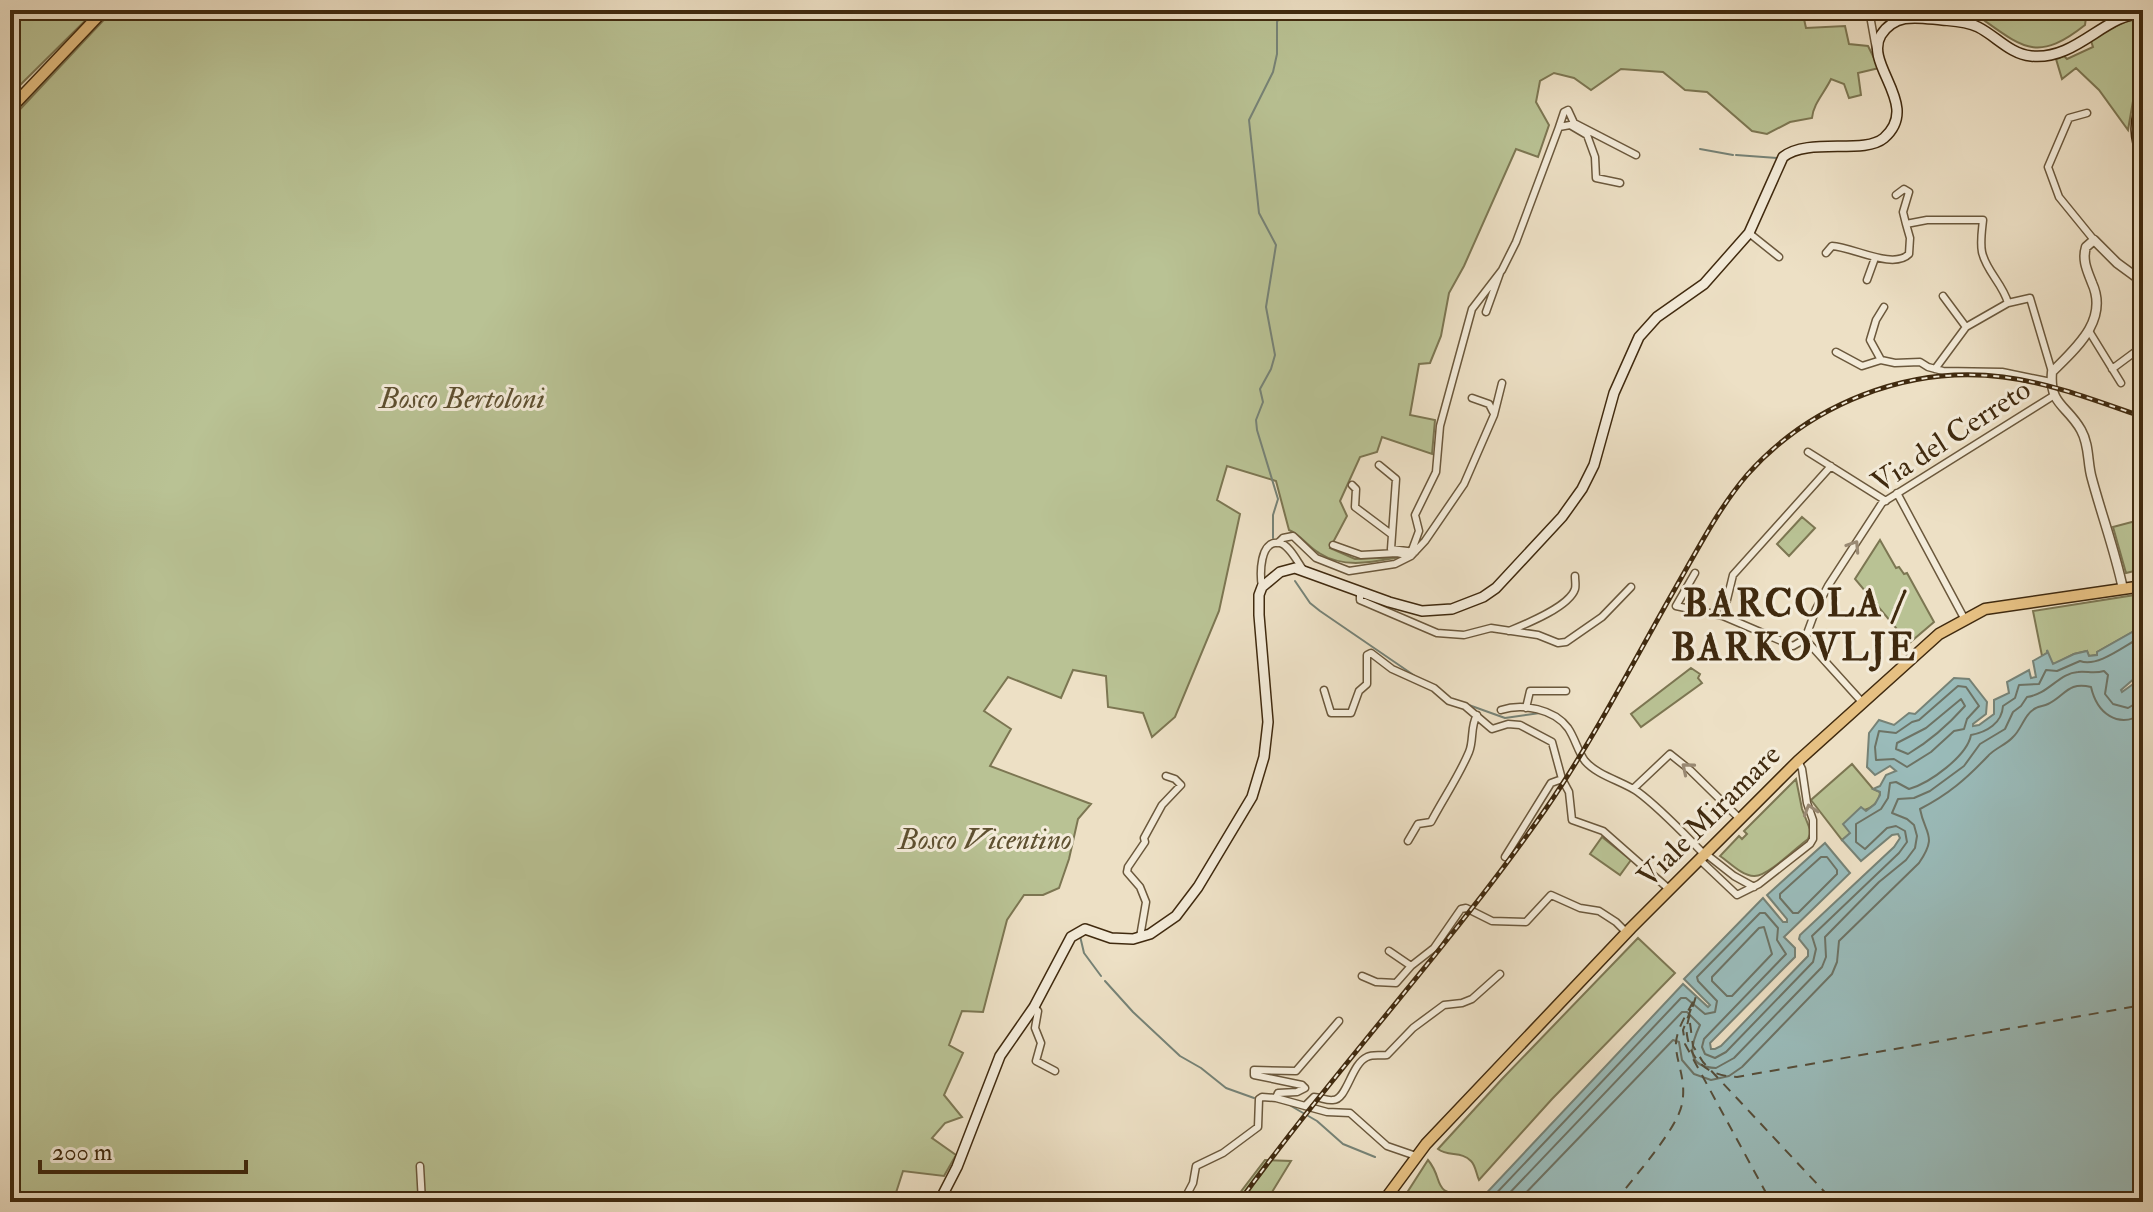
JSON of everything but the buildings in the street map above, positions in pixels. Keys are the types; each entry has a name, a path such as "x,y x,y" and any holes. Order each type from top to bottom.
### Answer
{"main road":[{"path":"10,109 104,10"},
{"path":"939,1202 957,1167 1000,1056 1034,1007 1067,943 1079,930 1093,929 1122,940 1157,930 1183,909 1242,815 1257,784 1268,722 1259,615 1262,587 1280,572 1302,568 1406,608 1431,612 1463,606 1496,588 1562,517 1582,489 1594,465 1610,402 1639,337 1657,317 1704,284 1749,233 1779,163 1786,154 1812,148 1871,143 1888,133 1896,116 1895,98 1877,52 1881,36 1890,25 1914,14 1967,23 1981,28 2021,54 2039,56 2063,52 2126,17 2143,14"},
{"path":"2143,101 2136,122 2143,159"},
{"name":"Viale Miramare","path":"1383,1202 1416,1156 1538,1023 1739,818 1939,634 1964,618 1992,607 2143,586"}],"street":[{"path":"1869,10 1877,52"},
{"path":"1486,312 1516,242 1564,112 1568,110 1574,123 1636,155"},
{"path":"2087,113 2069,118 2048,167 2059,197 2094,240 2117,263 2143,282"},
{"path":"1559,127 1570,125 1587,135 1595,157 1596,178 1620,183"},
{"path":"1826,253 1832,246 1875,258 1907,258 1910,245 1903,212 1909,192 1904,189 1896,195"},
{"path":"1906,224 1927,220 1983,220 1983,256 2008,303"},
{"path":"1749,233 1779,257"},
{"path":"2052,372 2089,331 2098,302 2084,258 2086,247 2094,240"},
{"path":"1867,280 1875,258"},
{"path":"1413,553 1419,531 1415,515 1436,472 1440,426 1472,309 1502,270"},
{"path":"1943,296 1966,327"},
{"path":"1935,369 1966,327 2008,303 2030,298 2052,372 2053,396 2080,428 2086,440 2092,480 2123,589"},
{"path":"1881,360 1870,340 1884,307"},
{"path":"2089,331 2121,383"},
{"path":"2112,369 2143,346"},
{"path":"1836,352 1862,366 1881,360 1920,362 1935,369 2002,372 2051,382"},
{"path":"1262,587 1259,574 1261,559 1271,545 1283,538 1293,536 1316,558 1349,571 1395,564 1413,553 1464,484 1494,415 1502,383"},
{"name":"Via del Cerreto","path":"1805,639 1828,586 1886,501 2053,396"},
{"path":"1472,398 1489,404 1494,415"},
{"path":"1808,452 1886,501"},
{"path":"1379,465 1396,479 1391,549 1413,553"},
{"path":"1723,616 1733,575 1831,466"},
{"path":"1352,485 1356,489 1355,507 1391,534"},
{"path":"1897,493 1964,618"},
{"path":"1278,543 1284,545 1302,568"},
{"path":"1333,545 1361,555 1413,553"},
{"path":"1695,573 1676,606 1723,616 1793,646 1805,639 1862,702"},
{"path":"1509,631 1564,602 1574,590 1575,576"},
{"path":"1360,592 1360,600 1437,633 1455,636 1491,628 1566,642 1578,637 1631,587"},
{"path":"1324,690 1331,713 1351,713 1359,691 1367,684 1367,655 1371,653 1416,682 1434,688 1449,701 1465,706 1492,729 1508,724 1520,725 1548,738 1554,746 1562,779 1569,792 1572,820 1603,831 1670,890"},
{"path":"1526,708 1530,691 1566,691"},
{"path":"1501,710 1510,707 1541,710 1560,719 1585,761 1633,789 1704,856 1737,895 1754,887 1813,839 1813,820 1798,761"},
{"path":"1408,841 1418,824 1431,822 1468,753 1472,723 1477,715"},
{"path":"1633,789 1670,754 1739,818"},
{"path":"1140,937 1146,902 1140,887 1127,872 1162,805 1181,785 1166,776"},
{"path":"1505,857 1551,783 1562,779"},
{"path":"1704,856 1754,887"},
{"path":"1362,976 1376,982 1396,983 1434,948 1461,909 1466,908 1492,921 1526,922 1551,895 1580,908 1599,911 1627,933"},
{"path":"1389,951 1411,966"},
{"path":"1305,1106 1314,1097 1335,1101 1341,1098 1352,1072 1361,1061 1393,1052 1413,1028 1444,1005 1472,999 1500,974"},
{"path":"1034,1007 1038,1011 1035,1028 1041,1043 1036,1061 1055,1071"},
{"path":"1276,1098 1278,1093 1297,1092 1305,1088 1254,1075 1254,1070 1296,1071 1339,1021"},
{"path":"1183,1202 1193,1183 1196,1166 1223,1153 1258,1127 1259,1099 1262,1097 1327,1112 1350,1113 1387,1146 1416,1156"},
{"path":"420,1166 422,1202"}],"green space":[{"path":"10,10 96,10 10,95"},
{"path":"113,10 1802,10 1806,28 1845,26 1849,44 1868,46 1879,68 1858,73 1861,95 1849,98 1844,84 1831,79 1812,118 1790,122 1767,134 1752,131 1707,92 1685,90 1663,72 1621,69 1591,90 1574,78 1554,73 1540,81 1536,102 1549,125 1538,157 1516,149 1449,293 1441,336 1430,363 1419,364 1410,415 1435,420 1432,454 1382,437 1377,452 1360,457 1340,501 1347,516 1330,548 1355,559 1400,557 1348,563 1319,553 1289,530 1276,481 1227,466 1217,500 1240,514 1219,611 1175,717 1152,737 1143,713 1108,707 1106,676 1073,670 1061,698 1008,677 984,711 1011,729 990,766 1091,804 1078,819 1059,888 1043,895 1024,895 1007,920 983,1012 962,1011 949,1045 963,1053 944,1095 962,1117 945,1123 932,1138 956,1155 944,1176 903,1171 893,1202 10,1202 10,120"},
{"path":"1977,10 2087,10 2085,25 2068,37 2054,44 2030,47 1978,16"},
{"path":"2143,19 2143,85 2133,101 2128,130 2099,90 2076,68 2062,79 2056,59 2064,56 2067,59 2093,47 2091,41 2122,23"},
{"path":"1802,517 1815,528 1789,556 1777,544"},
{"path":"2143,519 2143,569 2126,573 2113,527"},
{"path":"1880,540 1896,568 1907,573 1934,622 1907,645 1907,641 1855,579"},
{"path":"2135,595 2139,610 2143,609 2143,626 2097,652 2097,655 2089,656 2087,651 2053,665 2047,653 2042,656 2033,611"},
{"path":"1691,668 1700,674 1698,678 1702,683 1641,727 1631,714"},
{"path":"1852,764 1873,789 1880,792 1880,796 1873,806 1858,811 1844,824 1851,833 1842,840 1811,800"},
{"path":"1796,779 1811,832 1808,839 1760,875 1745,874 1720,856 1739,836 1742,839 1747,834 1744,831"},
{"path":"1602,837 1631,860 1620,875 1590,854"},
{"path":"1638,938 1675,973 1552,1099 1479,1180 1471,1161 1438,1149 1502,1079"},
{"path":"1265,1160 1291,1161 1266,1202 1233,1202"},
{"path":"1428,1160 1443,1189 1455,1194 1467,1194 1461,1202 1401,1202"}],"water":[{"path":"2143,626 2143,671 2121,690 2143,677 2143,1202 1478,1202 1683,984 1708,1007 1710,1005 1684,979 1763,898 1783,922 1787,922 1767,895 1825,843 1850,873 1784,937 1795,948 1795,957 1710,1043 1711,1049 1721,1046 1808,956 1800,935 1900,838 1898,834 1892,835 1861,861 1842,840 1850,833 1843,824 1861,807 1866,811 1875,804 1880,792 1873,789 1880,786 1886,775 1896,771 1890,766 1875,775 1867,767 1869,733 1879,720 1894,725 1909,713 1915,714 1954,678 1969,679 1987,702 1986,714 1973,726 1979,725 1994,714 1994,700 2009,693 2007,682 2029,670 2031,678 2036,677 2033,661 2047,650 2053,664 2087,651 2089,656 2097,655 2097,652"}],"waterway":[{"path":"1273,538 1273,515 1278,499 1256,420 1263,402 1260,389 1275,355 1266,307 1276,245 1259,213 1249,120 1273,72 1277,54 1277,22 1282,10"},
{"path":"1700,149 1733,155"},
{"path":"1736,155 1777,158"},
{"path":"1295,581 1310,603 1320,611 1415,676"},
{"path":"1466,704 1505,718 1540,713"},
{"path":"1080,936 1084,953 1101,976"},
{"path":"1105,981 1180,1056 1226,1088 1254,1098"},
{"path":"1291,1106 1317,1121 1343,1144 1375,1157"}],"ferry route":[{"path":"1615,1202 1663,1140 1678,1115 1683,1086 1676,1042 1681,1024 1696,996 1687,1030 1693,1053 1710,1071 1737,1077 2143,1005"},
{"path":"1691,1009 1683,1030 1685,1044 1771,1202"},
{"path":"1690,1023 1693,1046 1703,1062 1834,1202"}],"railway":[{"path":"1239,1202 1314,1103 1471,910 1545,810 1597,728 1718,515 1747,475 1772,450 1800,428 1863,395 1932,377 1967,375 2021,380 2074,393 2143,417"}],"district":[{"name":"BARCOLA / BARKOVLJE","path":"1794,626"}],"park label":[{"name":"Bosco Bertoloni","path":"462,398"},
{"name":"Bosco Vicentino","path":"985,839"}]}
